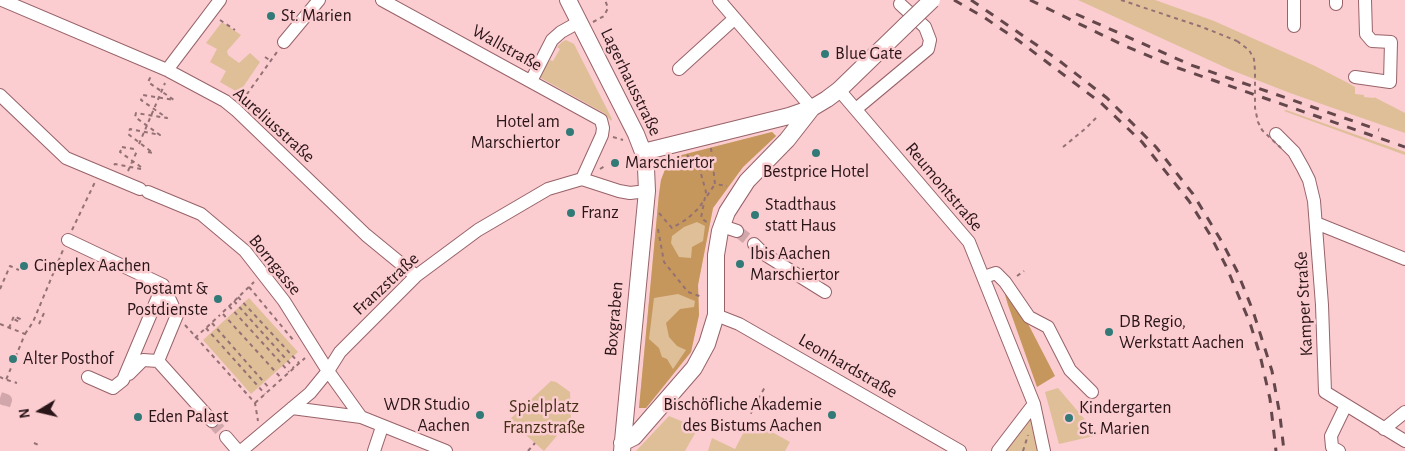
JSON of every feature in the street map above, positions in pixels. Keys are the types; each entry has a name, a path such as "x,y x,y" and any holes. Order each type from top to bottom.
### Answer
{"main road":[{"name":"Lagerhausstraße","path":"568,0 636,134 643,152 647,191"},
{"path":"643,152 789,116 812,108 839,90 932,0"},
{"path":"622,447 634,437 694,368 707,344 716,308 716,255 726,229 727,212 747,181 787,140 812,108"},
{"name":"Boxgraben","path":"622,447 647,191"}],"street":[{"name":"Aureliusstraße","path":"2,0 161,67 220,98 236,110 366,235 416,276"},
{"path":"161,67 220,0"},
{"path":"284,42 319,0"},
{"name":"Wallstraße","path":"382,0 598,118 602,123 602,135"},
{"path":"719,0 812,108"},
{"path":"1294,0 1294,26"},
{"path":"1355,77 1390,82 1391,42 1372,41 1366,34 1365,0"},
{"path":"856,109 928,49 930,40 925,27 900,4"},
{"path":"679,69 734,19"},
{"name":"Lagerhausstraße","path":"531,82 552,40 561,32 580,25"},
{"name":"Reumontstraße","path":"839,90 964,235 973,251 1034,404 1044,451"},
{"name":"Borngasse","path":"0,95 66,158 200,214 245,251 284,301 328,371 361,417"},
{"name":"Kamper Straße","path":"1276,134 1294,152 1309,180 1316,223 1326,392 1405,441"},
{"path":"602,135 582,179 619,191 630,193 647,191"},
{"name":"Franzstraße","path":"240,451 310,393 328,371 340,352 416,276 478,230 548,189 582,179"},
{"path":"1316,223 1405,259"},
{"path":"68,240 163,285 177,315 158,361"},
{"path":"754,244 764,254 825,292"},
{"path":"984,278 996,273 1005,282 1029,317 1048,328 1070,370 1092,392"},
{"path":"123,380 163,285"},
{"name":"Leonhardstraße","path":"716,308 739,324 960,451"},
{"path":"88,377 113,388 143,360 158,361 203,406 172,365"},
{"path":"998,451 1034,404"},
{"path":"1338,451 1332,447 1331,436 1346,405"},
{"path":"292,408 361,417 446,451"},
{"path":"1384,429 1405,412"},
{"path":"374,451 382,427"},
{"path":"226,437 240,451"}],"path":[{"path":"580,25 604,16 608,8 605,0"},
{"path":"1121,0 1202,27 1237,41 1249,50 1254,59 1255,108 1258,122 1262,130 1281,148"},
{"path":"210,13 235,30"},
{"path":"236,110 284,42"},
{"path":"265,56 271,61"},
{"path":"148,152 153,153 128,134 130,129 160,135 135,117 136,113 167,118 141,100 144,94 174,100 148,82 161,67"},
{"path":"140,143 162,90"},
{"path":"1063,147 1081,134 1098,116"},
{"path":"602,135 624,140 636,134"},
{"path":"129,170 132,161 135,150 121,148 120,152 132,161 141,167"},
{"path":"683,151 700,170 706,192 701,218 726,229"},
{"path":"654,207 672,228 687,219 699,208 715,184 712,152"},
{"path":"715,184 742,189"},
{"path":"657,225 664,262 688,292 716,308"},
{"path":"0,289 10,266 19,270"},
{"path":"1017,276 1024,271"},
{"path":"261,435 255,403 195,338 262,274"},
{"path":"249,287 295,343"},
{"path":"238,297 299,363"},
{"path":"234,301 294,368"},
{"path":"229,306 289,372"},
{"path":"38,311 45,314 39,324"},
{"path":"222,314 282,379"},
{"path":"9,328 14,316 20,319 19,322 14,320"},
{"path":"6,379 25,334 33,322"},
{"path":"212,323 270,389"},
{"path":"0,324 25,334"},
{"path":"206,328 265,394"},
{"path":"255,403 307,356"},
{"path":"0,377 17,383"},
{"path":"722,410 727,400 751,413 766,385"},
{"path":"34,443 41,446"},
{"path":"528,451 535,443"}],"green space":[{"path":"1078,0 1155,0 1214,21 1315,66 1348,83 1355,87 1355,94 1364,95 1364,97 1374,97 1405,113 1405,133 1290,93 1231,70"},
{"path":"222,22 241,35 227,51 228,55 239,63 250,53 260,62 239,93 220,82 226,71 210,62 217,49 206,43"},
{"path":"566,40 574,44 612,119 611,121 604,113 539,77 550,60 553,61 560,49 557,47"},
{"path":"1286,110 1405,152 1405,155 1284,111"},
{"path":"772,132 776,136 743,167 713,208 698,285 699,315 691,352 646,408 639,408 659,194 661,180 666,167 678,156"},
{"path":"249,298 298,352 251,394 203,340"},
{"name":"Spielplatz Franzstraße","path":"551,381 556,382 570,392 571,419 544,451 509,420"},
{"path":"1058,388 1098,435 1059,444 1045,392"},
{"path":"669,416 698,428 685,451 636,451"},
{"path":"1032,419 1042,451 1003,451 1026,422"},
{"path":"750,420 790,442 785,451 708,451 712,438 735,449"}],"shaded area":[{"path":"772,132 776,136 743,167 713,208 698,285 699,315 691,352 646,408 639,408 661,180 666,167 678,156","holes":["697,222 705,226 703,241 692,247 691,258 679,257 671,243 672,236 684,227","678,294 695,301 694,307 680,309 666,323 669,337 677,346 686,350 673,369 667,359 662,357 659,348 649,339 654,298"]},
{"path":"1003,288 1023,314 1055,376 1037,387 1008,305"}],"tunnel":[{"path":"737,231 754,244"},
{"path":"0,398 6,400 3,409"},
{"path":"212,421 226,437"}],"railway":[{"path":"954,0 1019,41 1101,103 1142,142 1189,201 1209,233 1226,266 1250,323 1260,355 1270,399 1276,451"},
{"path":"971,0 1057,59 1107,98 1156,147 1193,194 1237,271 1253,311 1272,371 1284,451"},
{"path":"1030,0 1125,46 1178,68 1405,147"},
{"path":"1076,14 1191,65 1379,130"}],"place":[{"name":"St. Marien","path":"271,16"},
{"name":"Blue Gate","path":"825,54"},
{"name":"Hotel am Marschiertor","path":"570,132"},
{"name":"Bestprice Hotel","path":"816,153"},
{"name":"Marschiertor","path":"615,163"},
{"name":"Franz","path":"571,213"},
{"name":"Stadthaus statt Haus","path":"755,215"},
{"name":"Ibis Aachen Marschiertor","path":"740,264"},
{"name":"Cineplex Aachen","path":"24,266"},
{"name":"Postamt & Postdienste","path":"218,299"},
{"name":"DB Regio, Werkstatt Aachen","path":"1109,332"},
{"name":"Alter Posthof","path":"13,359"},
{"name":"WDR Studio Aachen","path":"480,415"},
{"name":"Bischöfliche Akademie des Bistums Aachen","path":"832,415"},
{"name":"Eden Palast","path":"138,417"},
{"name":"Kindergarten St. Marien","path":"1069,418"}]}
